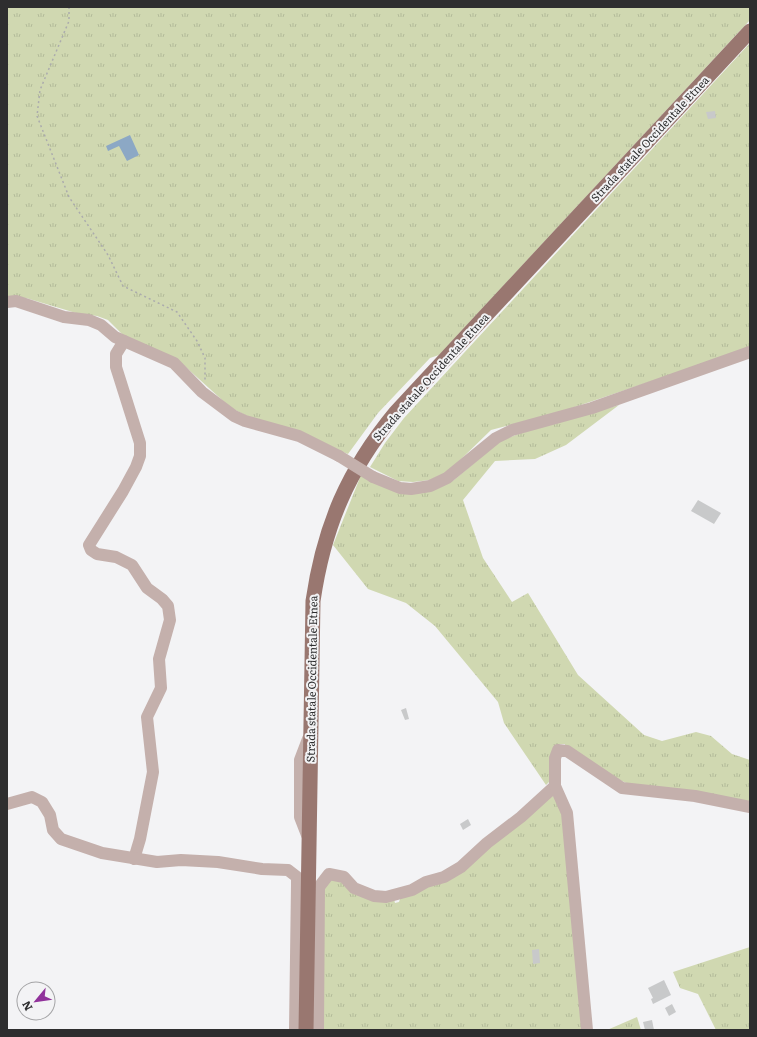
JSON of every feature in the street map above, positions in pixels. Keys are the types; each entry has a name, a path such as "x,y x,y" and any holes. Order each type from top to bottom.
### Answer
{"main road":[{"name":"Strada statale Occidentale Etnea","path":"306,1030 313,601 317,574 333,519 345,490 360,461 375,438 396,412 750,31"}],"street":[{"path":"7,302 16,301 64,317 90,320 101,325 115,337 174,363 202,392 234,416 244,421 299,436 340,456 373,477 400,488 416,489 430,486 448,478 487,444 512,430 592,408 750,352"},
{"path":"124,341 116,354 116,367 140,443 140,456 123,491 89,545 91,550 96,554 116,558 132,565 147,588 162,599 168,606 170,620 159,660 161,688 147,717 153,772 140,839 134,859"},
{"path":"587,1030 567,813 555,786 555,758 558,750 567,751 622,788 695,796 750,807"},
{"path":"318,1030 319,887 329,874 344,877 354,888 380,897 412,890 426,882 444,877 461,867 487,843 521,817 555,786"},
{"path":"7,804 32,797 42,802 50,815 53,830 61,839 102,853 156,862 181,860 218,862 262,869 288,870 294,872 297,877 295,1030"}],"path":[{"path":"69,7 69,21 40,90 37,116 70,197 108,256 123,286 177,312 197,341 206,358 206,377 202,392"}],"green space":[{"path":"7,7 750,7 750,20 439,355 430,358 378,413 348,454 245,415 231,408 178,360 123,335 108,320 97,316 76,313 26,298 7,297"},
{"path":"750,43 750,348 563,411 491,430 454,466 443,474 430,480 413,482 398,481 370,467 385,443 404,418"},
{"path":"619,405 566,445 535,459 495,461 463,500 483,558 512,602 528,593 578,675 644,735 662,741 696,732 711,736 732,754 750,760 750,803 629,784 610,776 565,748 565,744 559,744 551,780 546,785 504,723 498,702 435,626 406,603 368,589 333,545 361,475 389,489 438,488 454,480 500,441 521,433"},
{"path":"551,793 563,811 584,1030 321,1030 324,886 333,878 394,899 395,903 399,902 401,896 453,875"},
{"path":"750,947 750,1030 716,1030 698,994 680,988 673,972"},
{"path":"637,1017 641,1030 607,1030"}],"water":[{"path":"130,135 139,155 127,161 119,146 108,151 106,146"}],"building":[{"path":"715,111 716,118 708,119 706,112"},
{"path":"698,500 721,513 714,524 691,511"},
{"path":"406,708 409,719 405,720 401,710"},
{"path":"468,819 471,825 463,830 460,824"},
{"path":"539,949 540,963 533,964 532,950"},
{"path":"664,980 671,995 653,1004 651,999 653,998 648,988"},
{"path":"672,1004 676,1012 669,1016 665,1008"},
{"path":"652,1020 654,1030 645,1030 643,1022"}]}
